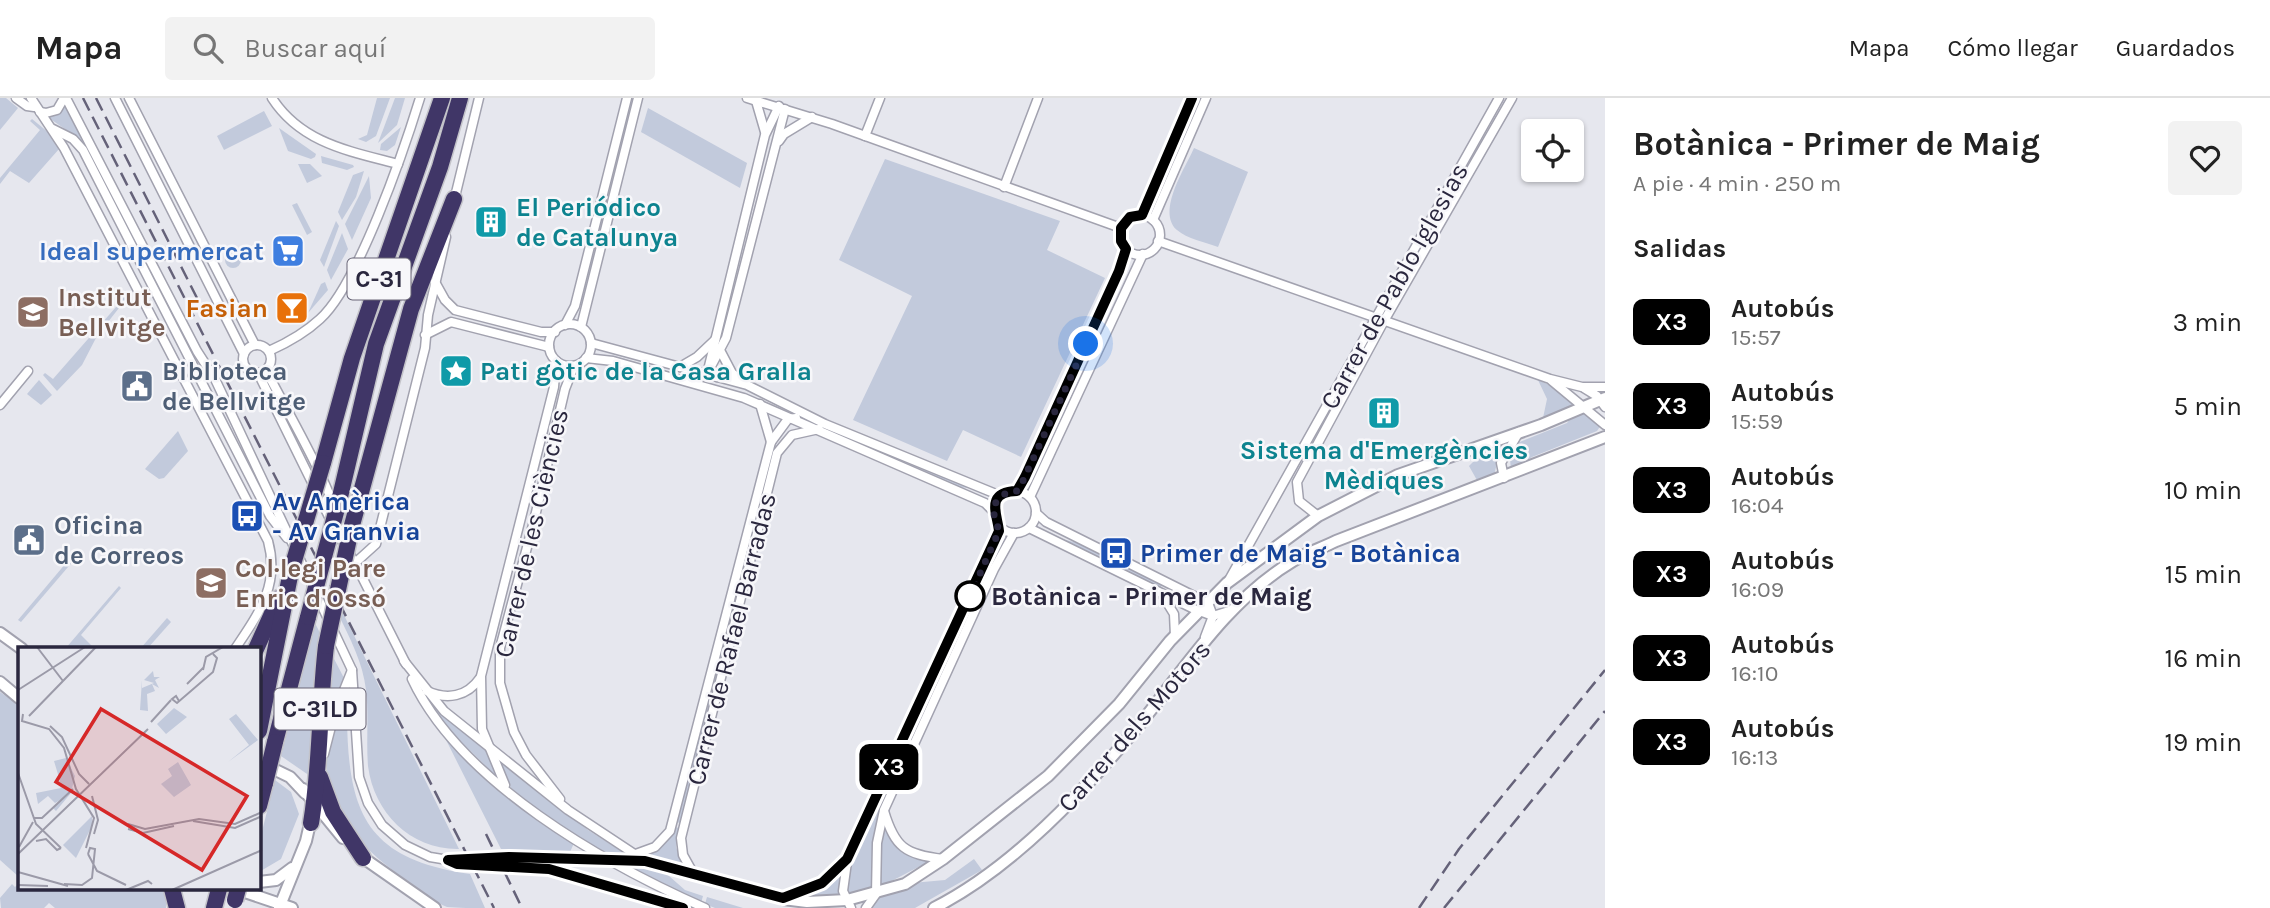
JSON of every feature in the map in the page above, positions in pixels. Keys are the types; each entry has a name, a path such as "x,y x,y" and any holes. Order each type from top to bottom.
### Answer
{"highway":[{"name":"C-31","path":"261,721 291,570 356,347 442,98"},
{"name":"C-31","path":"261,798 380,332 440,167 460,98"},
{"path":"347,534 411,309 454,199"},
{"name":"C-31LD","path":"311,822 318,773 326,646 363,461 366,426 362,401"},
{"path":"258,647 291,570"},
{"path":"318,773 333,813 363,858"},
{"path":"171,890 177,908"}],"street":[{"path":"16,98 35,106 57,110 65,98 199,362 270,516 292,545"},
{"path":"115,98 244,354 245,366 262,371 347,534 355,563 404,661"},
{"path":"129,98 255,345 269,351"},
{"path":"272,98 291,122 315,139 398,164"},
{"path":"269,351 321,318 336,299 367,239 398,164 419,98"},
{"path":"355,563 376,544 425,348 435,282 479,98"},
{"path":"565,325 581,327 589,335 591,343 586,358 574,366 556,361 549,346 555,332 565,325 575,306 627,98"},
{"path":"581,327 638,98"},
{"path":"747,98 758,99 812,117 1121,228"},
{"path":"865,136 880,98"},
{"path":"1004,187 1038,98"},
{"path":"1142,215 1192,98"},
{"path":"1153,220 1206,98"},
{"name":"Carrer de Pablo Iglesias","path":"1318,516 1300,501 1297,482 1499,98"},
{"name":"Carrer de Pablo Iglesias","path":"1227,583 1512,98"},
{"path":"758,99 765,135"},
{"path":"35,106 53,129 268,541 274,564 268,591 236,647"},
{"path":"710,373 715,340 765,135 782,107"},
{"path":"710,373 720,352 776,146 782,107"},
{"path":"776,146 784,134 812,117"},
{"path":"53,129 73,139 83,150 199,362 219,389 280,510 292,545 352,670 362,786 378,820 405,845 430,857 448,860 509,857 645,861"},
{"path":"1142,215 1153,220 1158,227 1158,241 1152,250 1143,254 1126,249 1121,241 1121,228 1130,217 1142,215"},
{"path":"1158,241 1550,379 1582,387 1605,387"},
{"path":"1017,491 1119,271 1126,249"},
{"path":"1030,497 1143,254"},
{"path":"435,282 448,304 460,312 541,332 555,332"},
{"path":"425,335 451,322 549,346"},
{"path":"680,367 698,357 715,340"},
{"path":"591,343 747,385"},
{"path":"244,354 255,345"},
{"path":"262,371 271,360 269,351"},
{"path":"720,352 732,373 747,385 822,426 985,503 993,511 1000,527 1014,533 1029,528 1161,594 1203,607"},
{"path":"586,358 613,361 740,397 1001,496 1017,491 1030,497 1036,513 1046,522 1203,607 1213,616"},
{"name":"Carrer de les Ciències","path":"486,744 480,715 481,676 554,387 556,361"},
{"path":"183,380 199,362"},
{"name":"Carrer de les Ciències","path":"569,810 526,755 514,732 500,683 500,648 533,526 565,389 574,366"},
{"path":"0,405 28,371"},
{"path":"673,379 683,374 710,373 735,387 740,397"},
{"path":"1550,379 1605,425 1580,448"},
{"path":"1582,387 1604,402"},
{"name":"Carrer dels Motors","path":"404,661 444,711 569,810 632,855 645,861 783,898 849,904 905,884 943,859 1048,776 1119,704 1175,635 1227,583 1318,516 1398,475 1582,407 1604,402"},
{"path":"760,404 771,442"},
{"name":"Carrer de Rafael Barradas","path":"632,855 655,847 670,831 771,442 779,428 792,418"},
{"name":"Carrer de Rafael Barradas","path":"693,873 682,855 681,838 777,453 792,435 822,426"},
{"path":"1504,478 1501,463 1519,432"},
{"name":"Carrer dels Motors","path":"934,908 987,873 1074,802 1200,646 1233,610 1266,580 1294,560 1605,438"},
{"path":"230,470 250,453"},
{"path":"993,511 1001,496"},
{"path":"1029,528 1036,513"},
{"path":"849,904 843,879 847,859 1000,527"},
{"path":"866,908 876,894 877,843 884,810 994,569 1014,533"},
{"path":"1161,594 1174,614 1175,635"},
{"path":"1200,646 1213,616 1233,610"},
{"path":"0,633 19,647"},
{"name":"Carrer dels Motors","path":"404,661 435,718 511,792 604,858 705,908"},
{"path":"318,773 335,710 352,670"},
{"name":"Carrer de les Ciències","path":"425,690 442,696 456,696 470,689 481,676"},
{"path":"0,682 18,697"},
{"path":"335,710 343,707 349,709 358,733"},
{"name":"Carrer dels Motors","path":"486,744 511,792"},
{"path":"261,763 290,777 363,858 435,908"},
{"path":"303,789 309,801 311,822"},
{"path":"884,810 893,836 904,849 918,855 943,859"},
{"name":"C-31LD","path":"284,907 311,822"},
{"path":"577,858 582,844"},
{"path":"783,898 822,883 847,859"},
{"path":"448,860 457,864 549,869 683,908"},
{"path":"261,883 276,880 295,867"},
{"path":"170,908 171,890"},
{"path":"235,897 284,907"}],"shaded area":[{"path":"0,98 6,98 18,108 0,130"},
{"path":"377,98 390,98 376,136 366,142 358,139 367,135"},
{"path":"395,98 405,98 397,125 378,143"},
{"path":"629,101 633,102 582,305 578,304"},
{"path":"66,106 91,152 89,153 75,136 49,118"},
{"path":"648,108 747,163 740,188 641,132"},
{"path":"264,111 272,126 224,150 217,136"},
{"path":"32,119 54,137 59,149 29,183 10,171 0,184 0,178 40,130 30,121"},
{"path":"401,127 395,145 387,151 380,150 381,144"},
{"path":"279,128 316,154 315,157 311,159 288,151"},
{"path":"1194,148 1248,172 1218,247 1186,236 1171,222 1171,201"},
{"path":"321,156 354,167 347,170 322,163"},
{"path":"885,159 1060,221 1047,250 1105,278 1021,457 963,430 947,461 853,420 912,296 839,260"},
{"path":"298,164 310,164 322,176 307,183"},
{"path":"364,171 356,197 342,220 338,212 353,175"},
{"path":"369,176 371,198 352,240 345,224"},
{"path":"297,203 312,232 307,235 292,205"},
{"path":"336,221 339,226 324,267 320,260"},
{"path":"342,233 348,249 331,280 327,270"},
{"path":"230,252 236,252 241,260 239,266 230,268 225,263 225,257"},
{"path":"325,282 328,290 308,313 321,284"},
{"path":"123,295 126,299 97,336 82,365 57,391 43,375 45,373 53,379 123,299"},
{"path":"39,380 52,395 41,405 27,394"},
{"path":"1538,380 1554,387 1576,406 1543,418 1547,399"},
{"path":"1584,412 1601,425 1597,431 1532,457 1511,470 1510,459 1517,443 1567,423 1572,416"},
{"path":"178,431 188,451 164,478 159,479 145,469"},
{"path":"1509,441 1499,454 1494,476 1478,482 1469,466 1486,449"},
{"path":"870,448 882,449 970,488 957,487"},
{"path":"759,507 731,619 727,618"},
{"path":"1062,539 1082,544 1162,585 1160,589"},
{"path":"77,550 80,553 21,622 18,620"},
{"path":"994,552 997,554 886,794 882,793"},
{"path":"119,586 121,588 81,635 93,647 67,647"},
{"path":"340,607 459,849 442,848 411,836 398,826 378,799 368,766 366,690 355,651 338,614"},
{"path":"167,618 171,622 149,647 142,647"},
{"path":"726,621 730,622 680,823 676,822"},
{"path":"315,623 322,637 310,776 281,756"},
{"path":"331,653 345,680 323,753"},
{"path":"423,691 483,745 498,778 441,722"},
{"path":"0,692 18,704 18,876 0,860"},
{"path":"339,712 347,716 352,780 359,805 370,826 386,843 407,857 435,867 470,874 485,908 447,907 438,903 389,867 352,831 339,811 330,789 327,765 330,740"},
{"path":"440,728 484,772 574,843 570,852 501,849"},
{"path":"493,753 588,830 629,856 601,853 538,811 511,788"},
{"path":"275,780 291,792 299,814 281,859 261,871 261,835"},
{"path":"880,798 884,800 874,833 872,890 847,894 847,870"},
{"path":"883,821 890,838 900,849 913,857 930,861 880,887 879,842"},
{"path":"675,827 679,828 676,847 682,865 641,854 661,846"},
{"path":"974,859 982,870 915,908 870,908 875,897 912,883 945,880"},
{"path":"620,863 661,869 685,890 703,896 701,903"},
{"path":"840,871 841,896 810,897 810,891"},
{"path":"12,884 15,887 18,884 18,890 166,890 166,908 55,908 49,903 44,908 1,908 0,898"},
{"path":"707,897 743,908 715,908 705,904"}],"railway":[{"path":"83,98 494,908"},
{"path":"96,98 197,298"},
{"path":"1419,908 1459,849 1605,670"},
{"path":"1444,908 1605,711"},
{"path":"486,834 522,908"}],"bus line":[{"name":"X3","path":"683,908 605,883 549,869 457,864 448,860 509,857 645,861 783,898 808,890 837,871 847,859 999,531 994,506 1007,492 1017,491 1025,477 1124,260 1126,249 1120,237 1121,228 1130,217 1142,215 1192,98"}],"place":[{"name":"El Periódico de Catalunya","path":"491,222"},
{"name":"Ideal supermercat","path":"288,251"},
{"name":"Fasian","path":"292,308"},
{"name":"Institut Bellvitge","path":"33,312"},
{"name":"Pati gòtic de la Casa Gralla","path":"456,371"},
{"name":"Biblioteca de Bellvitge","path":"137,386"},
{"name":"Sistema d'Emergències Mèdiques","path":"1384,413"},
{"name":"Av Amèrica - Av Granvia","path":"247,516"},
{"name":"Oficina de Correos","path":"29,540"},
{"name":"Primer de Maig - Botànica","path":"1116,553"},
{"name":"Col·legi Pare Enric d'Ossó","path":"211,583"},
{"name":"Botànica - Primer de Maig","path":"970,596"}],"route":[{"path":"970,596 999,531 994,506 1001,496 1017,491 1022,483 1086,344"}]}
